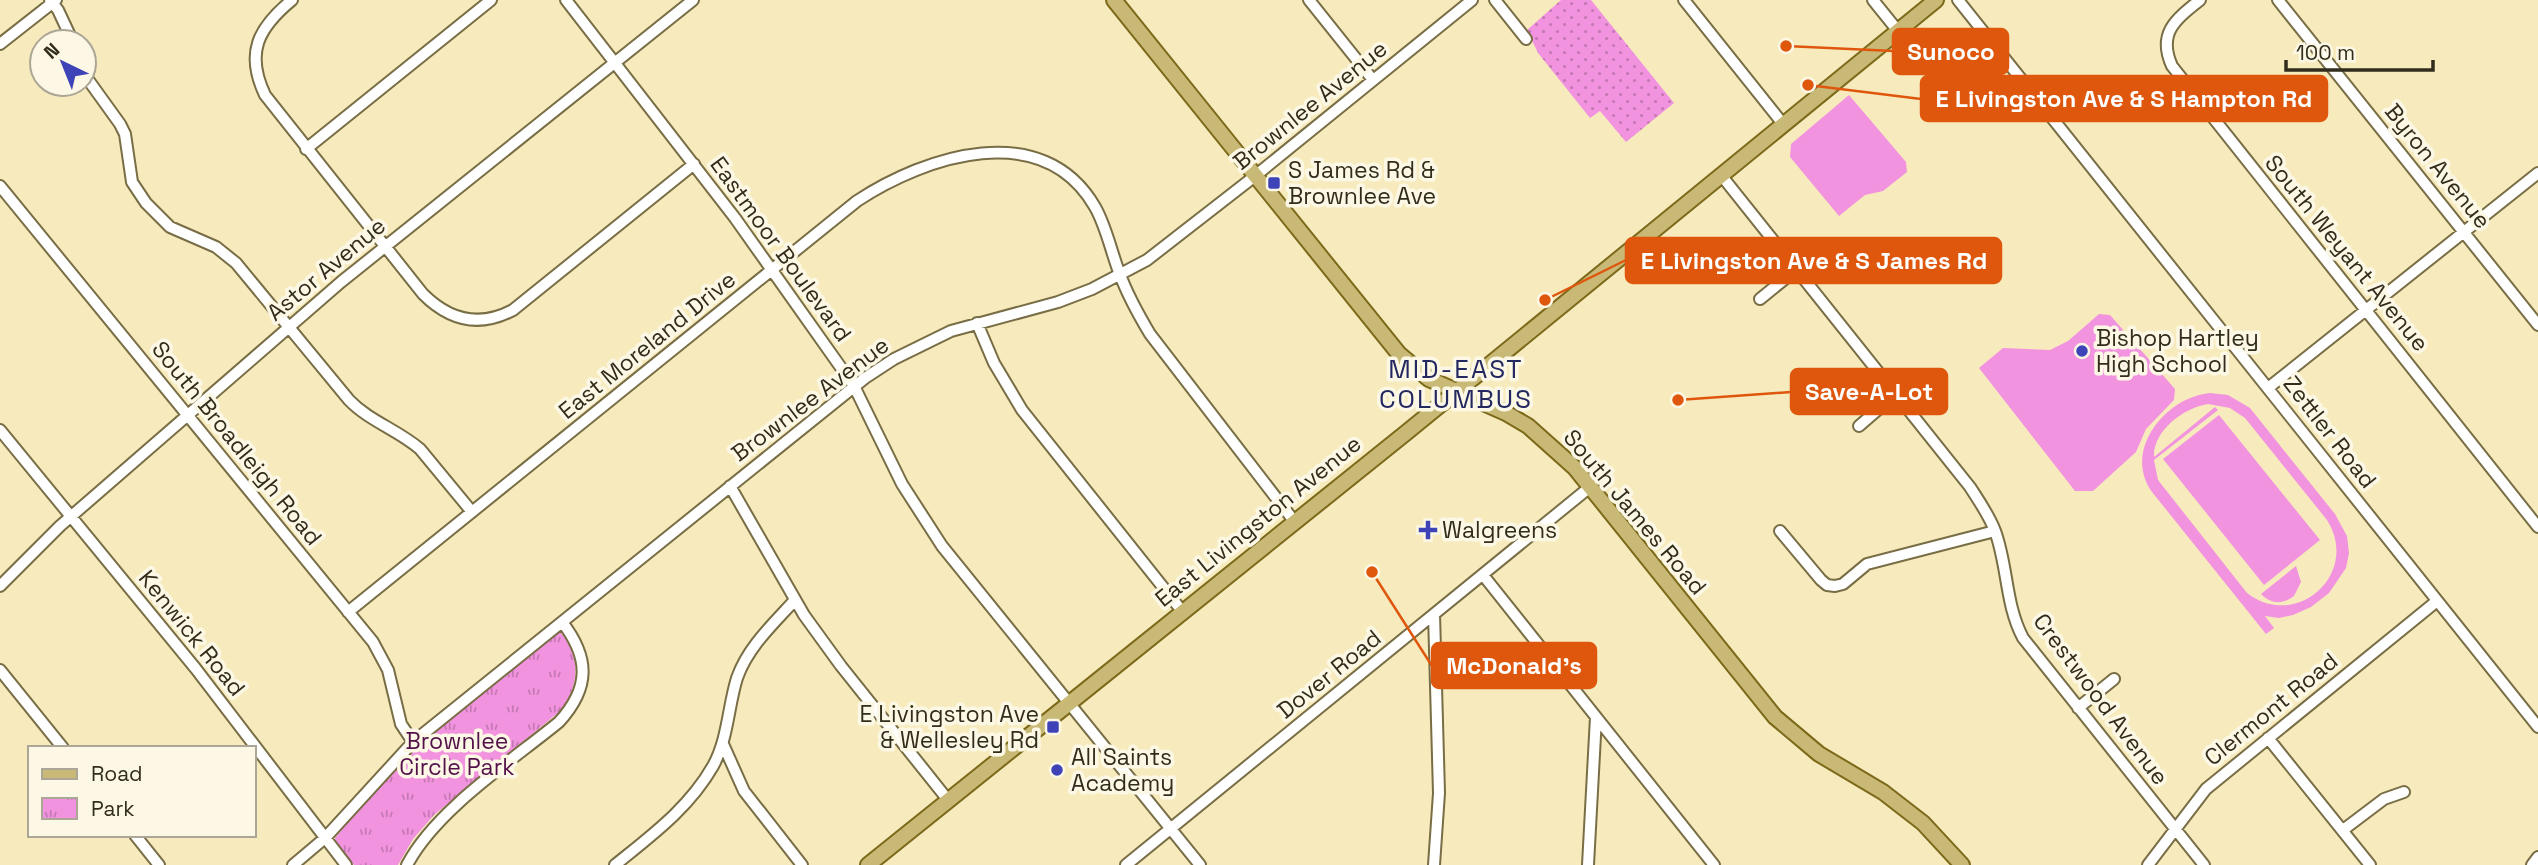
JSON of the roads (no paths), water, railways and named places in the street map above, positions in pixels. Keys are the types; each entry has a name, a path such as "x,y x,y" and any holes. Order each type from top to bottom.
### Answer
{"main road":[{"name":"South James Road","path":"1114,0 1399,354 1429,379 1506,413 1528,426 1562,454 1775,717 1819,754 1883,792 1923,823 1962,865"},
{"name":"East Livingston Avenue","path":"868,865 1457,391 1936,0"}],"street":[{"path":"292,0 270,20 261,34 255,52 261,86 271,104 385,247 435,306 456,317 478,320 502,315 523,303 694,164"},
{"path":"306,149 491,0"},
{"name":"Eastmoor Boulevard","path":"566,0 694,164 854,386 902,484 942,546 1200,865"},
{"name":"Astor Avenue","path":"0,586 71,516 288,327 693,0"},
{"path":"1309,0 1373,80"},
{"name":"Brownlee Avenue","path":"293,865 326,838 413,742 854,386 894,359 951,331 1058,302 1147,260 1472,0"},
{"path":"1495,0 1526,39"},
{"path":"1684,0 1783,124"},
{"path":"1873,0 1898,31"},
{"name":"Zettler Road","path":"1958,0 2538,727"},
{"name":"Byron Avenue","path":"2278,0 2538,325"},
{"path":"0,44 53,1 67,28"},
{"name":"South Weyant Avenue","path":"2199,1 2178,18 2169,33 2166,45 2172,66 2538,527"},
{"path":"98,93 125,134 132,182 146,204 170,227 226,254 360,411 420,449 472,512"},
{"name":"East Moreland Drive","path":"348,612 857,201 883,184 947,158 992,152 1014,153 1041,161 1073,180 1084,191 1099,215 1133,306 1150,334 1294,521"},
{"path":"2268,388 2538,173"},
{"name":"Crestwood Avenue","path":"1721,175 1970,487 1995,531 2015,623 2034,654 2204,865"},
{"name":"South Broadleigh Road","path":"0,186 373,642 388,670 401,724 413,742"},
{"path":"1760,299 1797,269"},
{"path":"977,323 994,363 1029,420 1182,611"},
{"path":"1858,426 1896,394"},
{"name":"Kenwick Road","path":"0,430 255,746"},
{"path":"730,486 795,600 841,666 948,800"},
{"name":"Dover Road","path":"1126,865 1590,487"},
{"path":"1780,531 1821,580 1827,585 1835,586 1843,584 1867,564 1995,531"},
{"path":"1483,575 1714,865"},
{"path":"615,865 684,806 714,764 723,744 737,678 744,661 795,600"},
{"name":"Clermont Road","path":"2148,865 2206,789 2437,601"},
{"path":"1434,614 1438,793 1434,865"},
{"path":"407,865 418,845 444,815 559,722 571,709 579,695 583,662 562,622"},
{"path":"0,670 61,746"},
{"path":"2078,708 2114,679"},
{"path":"1588,865 1596,717"},
{"path":"2268,737 2370,865"},
{"path":"723,744 744,791 802,865"},
{"name":"Kenwick Road","path":"256,748 346,865"},
{"path":"2343,830 2384,799 2404,792"},
{"path":"137,837 159,865"},
{"path":"2532,865 2538,858"}],"place":[{"name":"Sunoco","path":"1786,46"},
{"name":"E Livingston Ave & S Hampton Rd","path":"1808,85"},
{"name":"S James Rd & Brownlee Ave","path":"1274,183"},
{"name":"E Livingston Ave & S James Rd","path":"1545,300"},
{"name":"Bishop Hartley High School","path":"2082,351"},
{"name":"Save-A-Lot","path":"1678,400"},
{"name":"Walgreens","path":"1428,530"},
{"name":"McDonald's","path":"1372,572"},
{"name":"E Livingston Ave & Wellesley Rd","path":"1053,727"},
{"name":"All Saints Academy","path":"1057,770"}],"district":[{"name":"MID-EAST COLUMBUS","path":"1456,384"}],"park label":[{"name":"Brownlee Circle Park","path":"457,754"}]}
